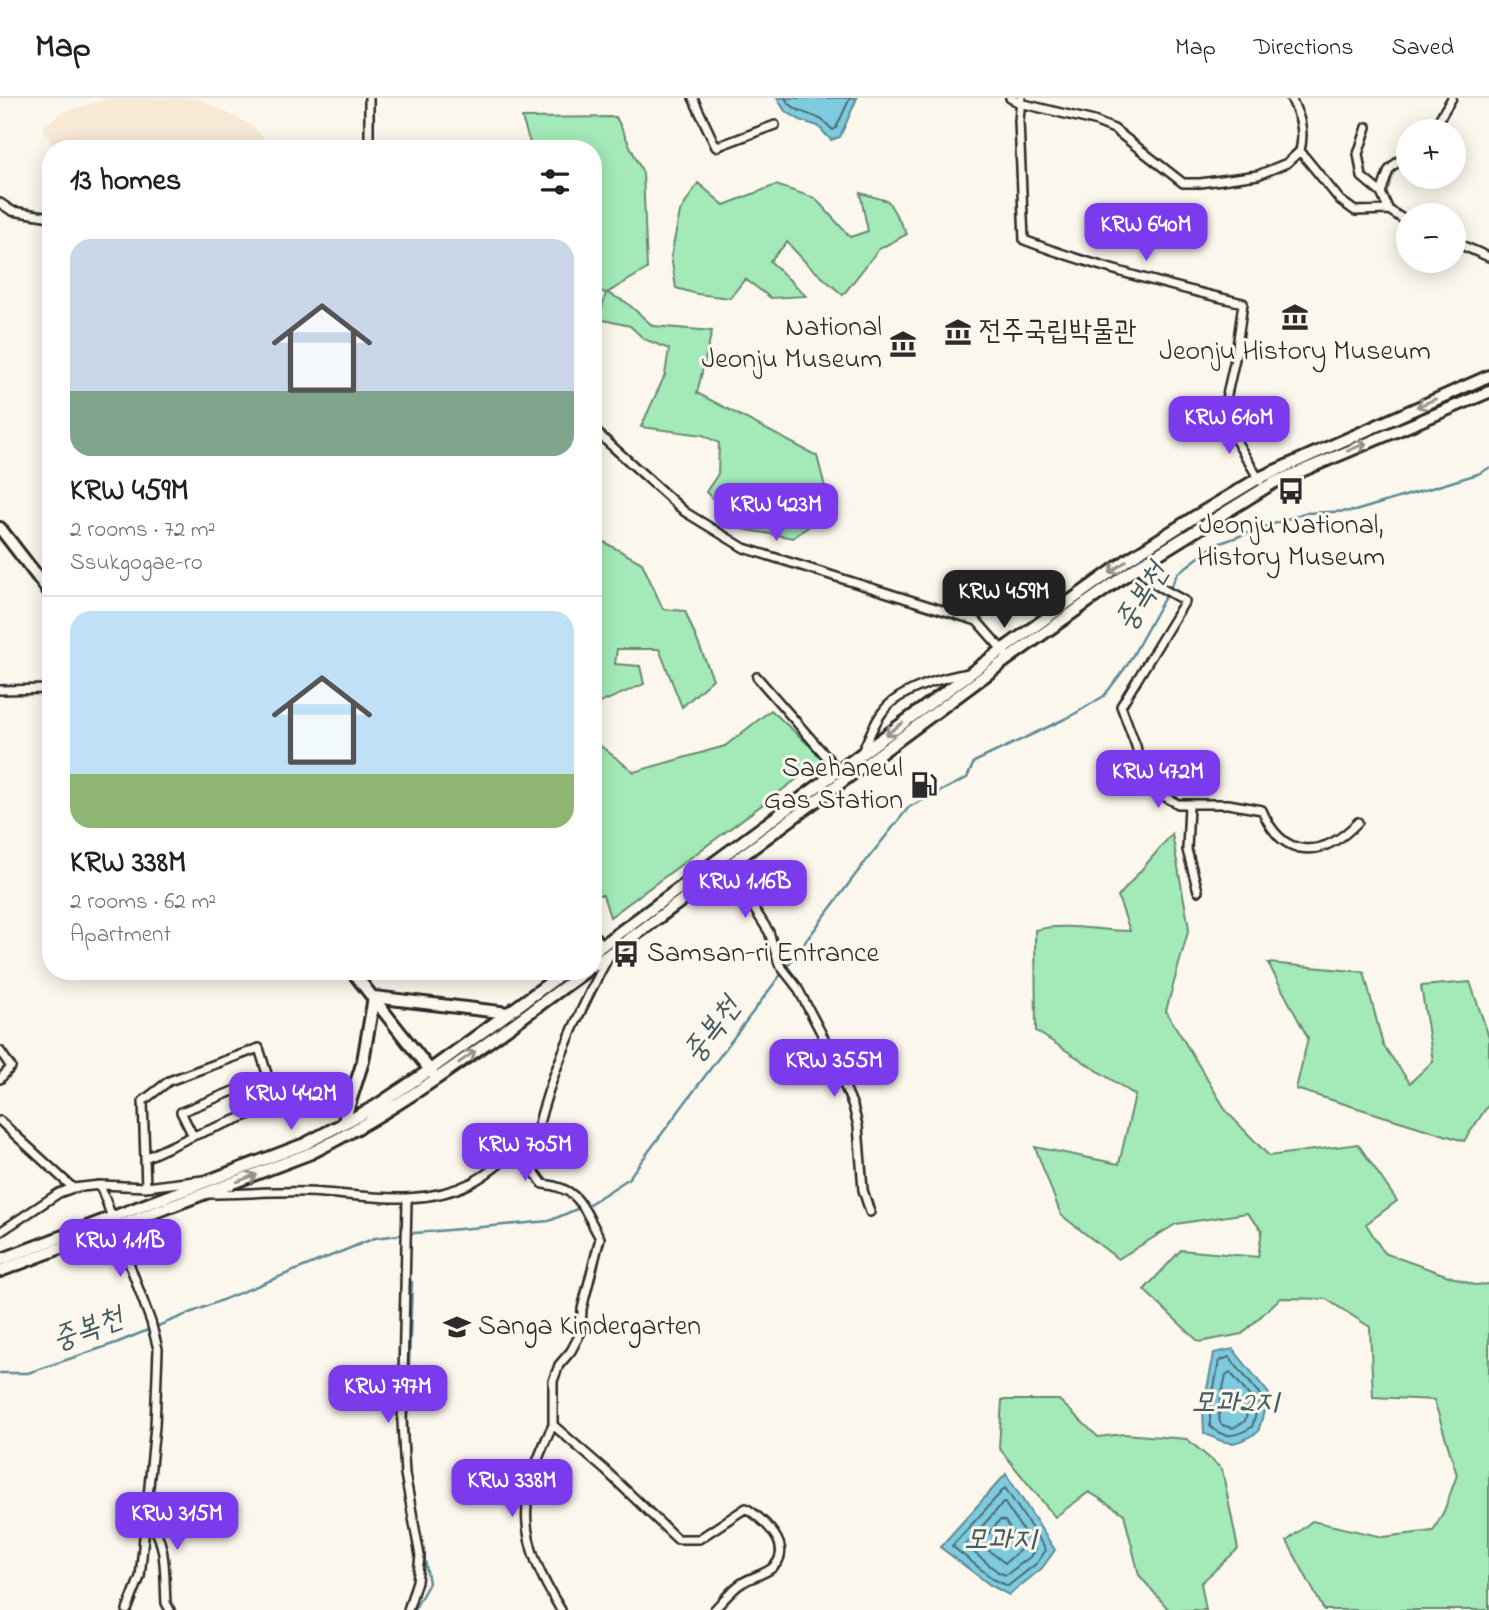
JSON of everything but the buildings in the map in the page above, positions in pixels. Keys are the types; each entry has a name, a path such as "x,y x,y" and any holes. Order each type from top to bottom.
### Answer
{"street":[{"path":"369,98 369,140"},
{"path":"693,98 716,147 775,125"},
{"path":"1010,98 1114,129 1183,183 1258,175 1287,163 1300,152 1303,137 1302,122 1291,98"},
{"path":"1437,119 1452,98"},
{"path":"1020,101 1024,240 1085,263 1178,289 1243,303 1236,354 1222,417 1264,489"},
{"path":"1367,127 1358,154 1362,177 1381,193 1389,210 1396,215"},
{"path":"1300,152 1340,200 1355,211 1389,210"},
{"path":"1381,193 1389,170 1396,163"},
{"path":"0,203 12,211 42,216"},
{"path":"1466,247 1489,257"},
{"path":"602,950 723,871 1130,558 1259,478 1489,376"},
{"path":"602,955 861,754 973,672 1006,654 1138,567 1264,489 1489,392"},
{"path":"1203,413 1222,417"},
{"path":"602,437 685,512 744,548 977,621 1006,654"},
{"path":"0,528 42,582"},
{"path":"1138,567 1156,585 1185,601 1121,706 1136,746 1145,786 1178,804 1228,804 1262,810 1270,829 1284,843 1305,849 1324,847 1345,835 1357,822"},
{"path":"861,754 890,703 916,689 973,672"},
{"path":"757,677 839,771"},
{"path":"0,690 42,689"},
{"path":"1189,805 1187,850 1198,891"},
{"path":"723,871 769,932 779,964 792,981 826,1042 853,1106 858,1126 863,1190 870,1212"},
{"path":"602,944 607,949"},
{"path":"602,960 607,949"},
{"path":"360,980 434,1075"},
{"path":"0,1260 205,1195 310,1153 383,1115 508,1013 554,980"},
{"path":"0,1271 214,1178 305,1144 434,1075 573,980"},
{"path":"561,1610 535,1564 525,1508 531,1475 553,1425 553,1381 559,1365 571,1351 581,1332 582,1309 600,1238 576,1196 560,1186 543,1184 530,1166 535,1133 593,980"},
{"path":"374,997 508,1013"},
{"path":"343,1124 363,1061 374,997"},
{"path":"146,1187 143,1101 169,1081 259,1048 268,1077 181,1112 193,1136"},
{"path":"0,1051 11,1067 0,1079"},
{"path":"145,1158 259,1111"},
{"path":"0,1121 74,1188"},
{"path":"205,1195 304,1192 407,1200 469,1184 493,1170 535,1133"},
{"path":"0,1232 59,1193 74,1188 100,1185 146,1187 214,1178"},
{"path":"100,1185 151,1322 158,1349 155,1426 140,1577 127,1610"},
{"path":"407,1200 402,1421 405,1474 420,1556 417,1581 408,1610"},
{"path":"553,1425 677,1539 699,1539 746,1508 776,1537 782,1547 781,1556 772,1568 741,1583 714,1610"},
{"path":"146,1517 154,1524 162,1544 166,1603 170,1610"}],"shaded area":[{"path":"109,98 197,98 253,126 265,140 49,140 42,128 61,113"}],"green space":[{"path":"616,117 643,173 647,269 607,293 626,302 653,326 712,331 697,393 817,456 831,510 793,538 742,529 706,492 718,474 719,443 703,435 641,427 665,375 669,349 644,339 630,326 602,320 606,293 602,292 602,140 529,140 522,118"},
{"path":"698,183 724,205 776,185 815,198 850,237 868,231 860,193 888,201 907,234 879,249 843,295 807,264 787,242 770,261 806,296 771,298 745,279 730,298 697,294 676,288 671,256 680,212"},
{"path":"602,541 642,563 663,609 685,611 713,679 682,707 659,649 617,649 615,664 640,666 644,684 602,702"},
{"path":"771,710 824,759 610,917 602,895 602,747 634,772 725,746"},
{"path":"1172,834 1189,928 1166,1011 1227,1112 1269,1156 1358,1144 1397,1201 1366,1224 1384,1253 1474,1285 1489,1284 1489,1610 1324,1610 1287,1541 1312,1521 1383,1537 1433,1531 1444,1511 1457,1475 1434,1400 1373,1397 1370,1327 1326,1299 1280,1298 1242,1334 1199,1342 1144,1290 1181,1250 1258,1257 1262,1230 1247,1213 1176,1224 1118,1259 1061,1215 1035,1147 1119,1164 1135,1095 1036,1031 1035,930 1070,927 1130,931 1118,897"},
{"path":"1268,963 1364,972 1383,1045 1410,1083 1433,1061 1421,986 1470,982 1489,1037 1489,1104 1464,1141 1296,1089 1308,1038"},
{"path":"1002,1400 1059,1400 1098,1437 1124,1434 1187,1439 1222,1469 1238,1549 1201,1583 1206,1610 1169,1610 1139,1575 1124,1514 1089,1492 1055,1517 999,1448"}],"water":[{"path":"777,98 857,98 840,137 831,140 818,126 785,111"},
{"name":"모과2지","path":"1233,1349 1269,1394 1258,1432 1231,1443 1204,1433 1203,1409 1214,1353"},
{"name":"모과지","path":"1006,1474 1055,1550 1042,1568 1009,1595 990,1585 940,1547"}],"waterway":[{"name":"중복천","path":"0,1373 28,1373 116,1343 375,1238 549,1221 591,1203 628,1179 909,807 967,778 974,762 1071,716 1104,696 1128,664 1178,573 1215,545 1304,513 1355,511 1478,474 1489,468"},
{"path":"412,1282 407,1419 409,1471 429,1583 414,1610"}],"place":[{"name":"Jeonju History Museum","path":"1295,317"},
{"name":"전주국립박물관","path":"958,332"},
{"name":"National Jeonju Museum","path":"903,344"},
{"name":"Jeonju National, History Museum","path":"1291,491"},
{"name":"Saehaneul Gas Station","path":"924,785"},
{"name":"Samsan-ri Entrance","path":"626,954"},
{"name":"Sanga Kindergarten","path":"457,1327"}]}
